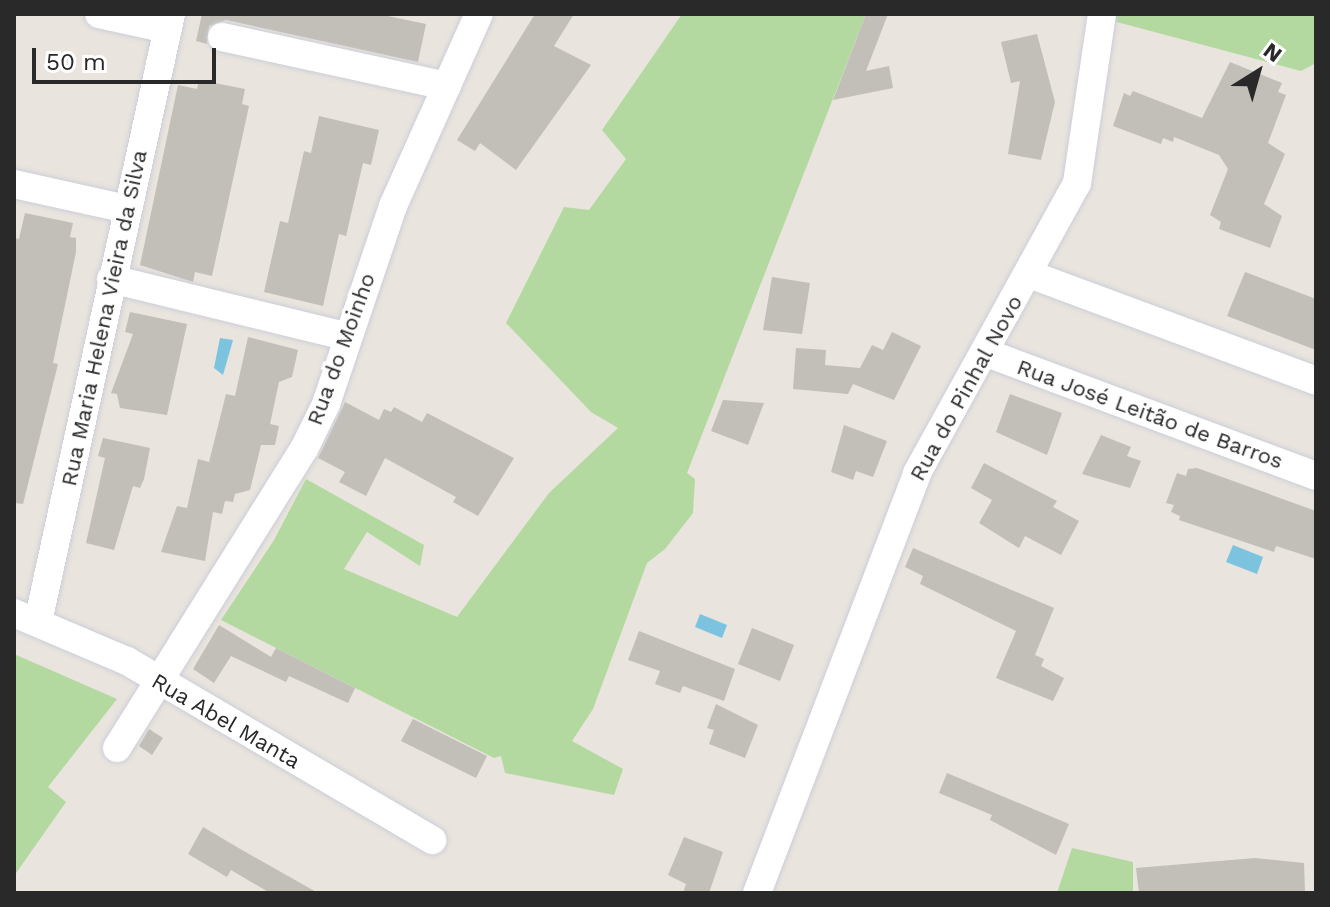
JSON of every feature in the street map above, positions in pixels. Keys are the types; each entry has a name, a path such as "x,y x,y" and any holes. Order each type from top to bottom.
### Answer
{"street":[{"path":"99,14 169,22"},
{"name":"Rua do Moinho","path":"117,748 160,684 304,449 326,404 345,336 393,206 479,14"},
{"name":"Rua do Pinhal Novo","path":"757,893 917,473 1077,183 1102,14"},
{"name":"Rua Maria Helena Vieira da Silva","path":"26,618 111,279 169,22"},
{"path":"222,37 447,86"},
{"path":"14,184 127,209"},
{"path":"1029,274 1316,381"},
{"path":"111,279 345,336"},
{"name":"Rua José Leitão de Barros","path":"984,352 1316,476"},
{"name":"Rua Abel Manta","path":"26,618 127,661 160,684 432,840"}],"green space":[{"path":"682,14 866,14 687,473 695,479 693,513 665,549 647,563 593,709 572,741 623,769 614,795 505,773 501,756 494,758 221,620 274,540 306,479 424,545 420,566 367,532 344,569 457,617 549,493 618,428 591,412 506,323 564,207 589,210 626,159 602,130"},
{"path":"1114,14 1316,14 1316,63 1301,71 1113,21"},
{"path":"14,654 117,699 48,787 66,802 14,876"},
{"path":"1072,848 1133,862 1133,893 1057,893"}],"water":[{"path":"220,338 233,340 223,375 214,368"},
{"path":"1233,545 1263,557 1257,574 1226,562"},
{"path":"700,614 727,625 722,638 695,627"}],"building":[{"path":"202,14 378,14 426,24 418,62 226,20 209,26 207,44 196,41"},
{"path":"535,14 574,14 554,46 591,65 516,170 480,143 475,151 457,140"},
{"path":"866,14 888,14 866,71 889,66 893,88 833,100"},
{"path":"1037,34 1055,102 1041,160 1008,154 1020,81 1011,83 1001,42"},
{"path":"1230,62 1282,83 1278,92 1286,95 1268,143 1285,154 1264,204 1282,216 1270,248 1219,229 1221,222 1210,215 1228,169 1219,155 1174,137 1173,142 1163,138 1161,144 1113,126 1124,93 1130,96 1133,91 1202,118"},
{"path":"199,80 245,89 242,104 249,106 212,276 195,272 193,282 140,265 178,85 197,89"},
{"path":"319,116 379,130 371,165 363,163 346,236 339,234 323,306 264,292 280,221 288,223 304,151 311,153"},
{"path":"25,213 73,223 70,237 76,238 76,252 53,363 58,364 23,504 14,503 14,238 19,239"},
{"path":"1245,272 1316,299 1316,350 1227,316"},
{"path":"772,277 810,283 802,334 763,330"},
{"path":"130,312 187,324 167,415 120,408 117,394 111,393 133,334 125,332"},
{"path":"892,332 921,346 894,400 853,384 848,394 793,389 796,348 826,350 825,365 860,368 872,345 883,350"},
{"path":"248,337 298,350 292,377 279,382 270,424 279,426 275,445 261,445 250,490 235,494 233,502 225,501 222,514 213,512 205,561 161,552 177,506 187,508 198,459 209,462 226,394 235,396"},
{"path":"1010,394 1062,413 1047,455 996,432"},
{"path":"723,400 764,403 748,445 711,431"},
{"path":"345,402 379,420 384,409 391,412 394,407 422,422 427,413 514,458 478,516 453,502 456,497 385,458 366,496 339,482 345,472 318,458"},
{"path":"844,425 887,441 873,477 856,471 853,480 831,472"},
{"path":"1101,435 1131,447 1127,456 1141,461 1130,488 1082,474"},
{"path":"103,438 150,448 144,479 140,488 133,486 114,550 86,543 105,458 98,456"},
{"path":"984,463 1057,501 1053,507 1079,521 1061,555 1025,536 1019,548 979,523 992,500 971,488"},
{"path":"1197,468 1316,511 1316,559 1276,546 1274,552 1179,520 1180,516 1171,512 1174,505 1166,503 1177,473 1186,476 1188,469"},
{"path":"913,548 1054,608 1035,655 1044,659 1041,666 1064,678 1053,701 996,678 1016,631 920,584 923,576 905,567"},
{"path":"219,625 271,657 276,648 355,688 348,703 289,676 286,682 231,656 214,683 193,669"},
{"path":"752,628 794,645 780,681 738,664"},
{"path":"639,631 735,669 724,701 683,686 680,693 655,684 660,671 628,660"},
{"path":"716,704 758,725 745,758 709,744 714,730 707,728"},
{"path":"413,719 487,756 476,778 401,741"},
{"path":"149,729 163,738 152,755 139,746"},
{"path":"947,773 1069,824 1056,855 990,820 992,815 939,793"},
{"path":"203,827 318,893 270,893 231,870 227,877 188,854"},
{"path":"684,837 723,852 709,893 683,893 686,884 668,875"},
{"path":"1255,858 1304,863 1305,893 1139,893 1136,868"}]}
